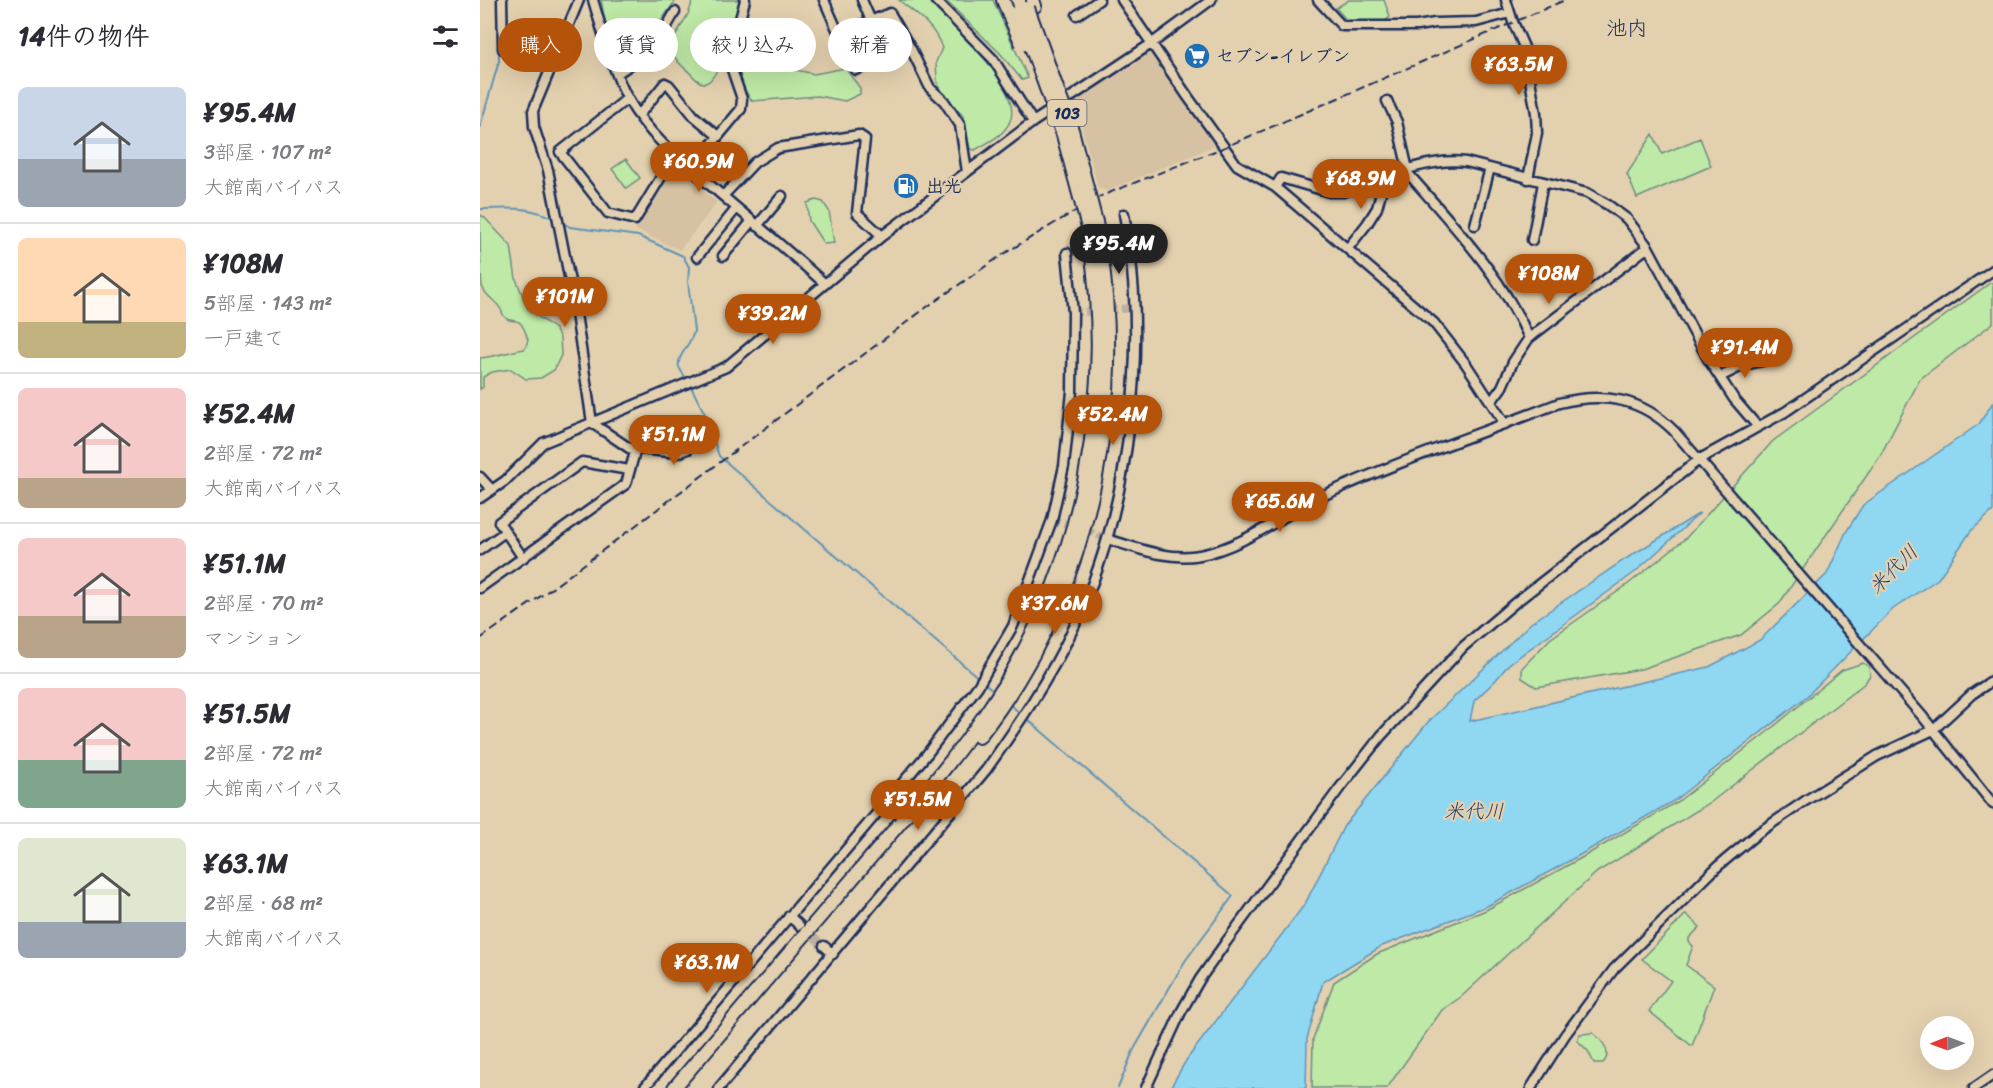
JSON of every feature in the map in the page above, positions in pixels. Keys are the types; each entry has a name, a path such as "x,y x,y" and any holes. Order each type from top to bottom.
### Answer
{"highway":[{"path":"1003,0 1023,6"},
{"name":"103","path":"1023,6 1092,223"},
{"name":"103","path":"674,1088 872,856 949,772 1010,685 1058,572 1079,506 1096,407 1098,340 1092,223 1082,162 1063,102 1023,6"}],"street":[{"path":"502,0 502,18"},
{"path":"480,588 626,484 635,452 592,423 575,307 560,229 548,170 534,127 534,111 579,0"},
{"path":"593,0 628,98 646,126 736,209 783,246 825,284"},
{"path":"740,18 745,0"},
{"path":"824,0 832,18"},
{"path":"862,0 870,18"},
{"path":"935,0 993,59 1033,122"},
{"path":"1077,15 1100,0"},
{"path":"1122,0 1150,44 1237,165 1275,187 1434,323 1466,364 1505,424"},
{"path":"480,498 505,481 543,443 726,367 882,236 1033,122 1150,44 1211,0"},
{"path":"1318,0 1342,26 1417,26 1476,22 1510,13"},
{"path":"1506,0 1524,46 1536,113 1537,133 1527,179"},
{"path":"618,73 649,50 660,38 675,12"},
{"path":"878,18 890,13 893,18"},
{"path":"912,51 930,88 944,101 960,125 967,172"},
{"path":"691,169 741,109 742,99 733,72"},
{"path":"639,115 665,83 694,116 718,136"},
{"path":"628,98 560,152 608,213 634,220 675,154"},
{"path":"1387,101 1397,122 1407,171 1497,280 1519,314 1529,338"},
{"path":"723,196 755,162 778,148 859,135 865,139 857,213 882,236"},
{"path":"1275,187 1281,178 1329,192 1343,192 1385,177 1452,160 1587,193 1628,219 1648,247 1708,359 1734,399 1758,427"},
{"path":"1475,225 1490,168"},
{"path":"1348,248 1377,208 1385,177"},
{"path":"1532,240 1544,183"},
{"path":"723,255 782,196"},
{"path":"697,257 736,209"},
{"path":"719,1088 986,770 1059,659 1075,626 1092,586 1107,539 1125,453 1136,369 1133,289 1129,240 1124,214"},
{"path":"1491,402 1502,387 1513,362 1529,338 1648,247"},
{"path":"644,1088 927,753 981,681 1013,626 1053,520 1064,466 1072,392 1073,314 1067,253"},
{"path":"1146,1088 1181,1012 1200,979 1339,789 1381,736 1463,646 1700,459 1785,412 1993,270"},
{"path":"1720,377 1744,365 1759,352 1772,346"},
{"path":"1744,365 1763,361"},
{"path":"1107,539 1159,554 1199,555 1247,537 1300,506 1411,458 1559,403 1580,398 1603,397 1641,406 1655,413 1700,459 1923,717 1993,804"},
{"path":"630,448 678,453 688,449 694,435"},
{"path":"523,558 499,522 582,462 629,470"},
{"path":"480,477 492,490"},
{"path":"480,550 505,532"},
{"path":"1531,1088 1561,1041 1614,969 1717,867 1758,833 1805,801 1877,756 1933,730 1972,694 1993,680"},
{"path":"789,916 799,925"},
{"path":"824,946 833,954"},
{"path":"1974,1088 1993,1075"}],"shaded area":[{"path":"1142,54 1151,54 1219,144 1107,191 1098,188 1075,101"},
{"path":"673,164 717,202 680,250 636,230 636,225"}],"green space":[{"path":"601,0 676,0 663,18 605,18"},
{"path":"692,0 742,0 736,18 690,18 690,72 716,72 705,83 697,80 678,61 678,32 691,7"},
{"path":"899,0 928,0 983,56 1006,92 1011,107 1010,121 1004,131 975,150 970,149 963,116 940,89 937,80 936,62 942,48 939,40 924,21"},
{"path":"945,0 993,0 1028,78 1022,80 1000,53"},
{"path":"1349,0 1384,0 1390,17 1377,24 1350,24 1336,8"},
{"path":"828,71 848,72 860,88 860,94 845,101 818,96 752,101 737,72 814,74"},
{"path":"1653,134 1662,154 1700,138 1711,166 1637,198 1627,174"},
{"path":"626,159 640,178 626,188 612,169"},
{"path":"816,200 823,202 829,211 834,243 824,244 809,221 807,203"},
{"path":"480,215 511,246 516,279 528,309 555,329 560,338 561,355 554,370 541,378 526,379 511,369 492,372 483,377 483,387 480,389 480,358 525,349 528,340 522,325 504,316 482,286"},
{"path":"1993,283 1993,323 1920,379 1880,456 1779,604 1741,635 1641,669 1536,687 1522,678 1522,668 1550,639 1627,585 1686,538 1773,441"},
{"path":"1863,663 1869,667 1870,675 1865,683 1711,802 1597,872 1461,997 1442,1010 1387,1088 1312,1088 1313,1039 1334,982 1377,954 1486,910 1680,800 1842,670"},
{"path":"1686,914 1700,927 1689,938 1693,946 1686,965 1714,986 1692,1046 1649,1011 1671,981 1642,959"},
{"path":"1593,1033 1600,1039 1607,1051 1603,1063 1594,1063 1588,1051 1577,1040 1580,1034"}],"water":[{"name":"米代川","path":"1993,402 1993,511 1971,531 1938,579 1893,609 1806,697 1675,800 1487,906 1382,946 1323,982 1307,1039 1306,1088 1170,1088 1187,1059 1305,904 1344,826 1428,722 1531,623 1624,560 1700,513 1634,573 1509,664 1474,701 1470,721 1709,667 1760,640 1827,574 1846,532 1863,505 1979,424"}],"waterway":[{"path":"480,127 498,64"},
{"path":"480,209 528,210 556,220"},
{"path":"561,222 570,227 638,236 683,256 689,267 688,282 694,331 679,363 687,380"},
{"path":"690,385 705,414 719,456 994,691"},
{"path":"1007,702 1021,714"},
{"path":"1026,718 1233,896 1185,961 1133,1051 1118,1088"}],"tunnel":[{"path":"1073,313 1134,308"},
{"path":"1052,520 1079,527 1107,539"},
{"path":"804,929 824,946"}],"railway":[{"path":"480,639 555,586 931,304 1002,255 1060,220 1101,196 1225,147 1565,0"}],"place":[{"name":"セブン-イレブン","path":"1197,56"},
{"name":"出光","path":"906,186"}],"district":[{"name":"池内","path":"1627,28"}]}
